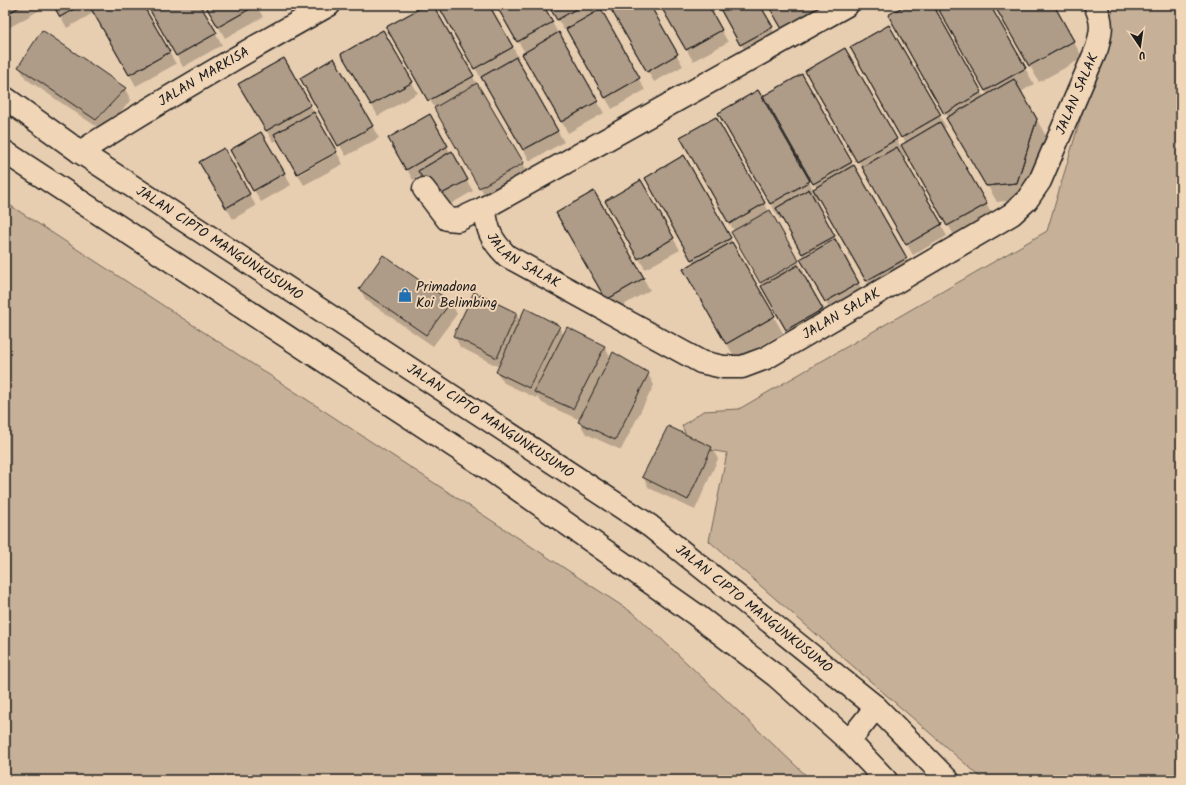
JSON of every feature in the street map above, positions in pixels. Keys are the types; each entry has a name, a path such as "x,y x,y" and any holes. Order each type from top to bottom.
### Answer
{"street":[{"name":"JALAN MARKISA","path":"80,152 257,45 329,5"},
{"path":"424,189 447,219 458,220 484,208 847,5"},
{"name":"JALAN SALAK","path":"484,208 488,228 496,245 508,256 701,362 723,367 742,367 766,358 978,234 1012,214 1027,200 1040,181 1097,48 1102,25 1101,18 1094,5"},
{"name":"JALAN CIPTO MANGUNKUSUMO","path":"5,98 80,152 650,526 876,707 948,780"},
{"path":"5,152 502,478 695,614 776,676 849,741 886,780"},
{"path":"849,741 876,707"}],"shaded area":[{"path":"1111,5 1181,5 1181,780 984,780 709,541 727,453 691,447 682,426 703,411 739,409 1047,231 1113,9"},
{"path":"5,202 636,615 811,780 5,780"}],"building":[{"path":"5,5 23,5 5,15"},
{"path":"5,5 23,5 5,15"},
{"path":"53,5 81,5 60,17"},
{"path":"53,5 81,5 60,17"},
{"path":"89,5 143,5 170,52 129,75"},
{"path":"89,5 143,5 170,52 129,75"},
{"path":"147,5 200,5 217,33 176,56"},
{"path":"147,5 200,5 217,33 176,56"},
{"path":"205,5 257,5 218,27"},
{"path":"205,5 257,5 218,27"},
{"path":"426,5 433,5 474,76 428,101 386,27"},
{"path":"426,5 433,5 474,76 428,101 386,27"},
{"path":"438,5 489,5 513,47 474,69"},
{"path":"438,5 489,5 513,47 474,69"},
{"path":"496,5 543,5 553,22 517,42"},
{"path":"496,5 543,5 553,22 517,42"},
{"path":"548,5 583,5 557,20"},
{"path":"548,5 583,5 557,20"},
{"path":"650,5 678,54 647,72 609,6"},
{"path":"650,5 678,54 647,72 609,6"},
{"path":"660,5 708,5 722,30 686,50"},
{"path":"660,5 708,5 722,30 686,50"},
{"path":"718,5 760,5 773,27 740,45"},
{"path":"718,5 760,5 773,27 740,45"},
{"path":"768,5 820,5 822,8 782,29"},
{"path":"768,5 820,5 822,8 782,29"},
{"path":"906,5 933,5 982,92 944,114 888,15"},
{"path":"906,5 933,5 982,92 944,114 888,15"},
{"path":"936,5 990,5 1026,68 985,91"},
{"path":"936,5 990,5 1026,68 985,91"},
{"path":"994,5 1054,5 1074,41 1029,66"},
{"path":"994,5 1054,5 1074,41 1029,66"},
{"path":"601,9 640,78 605,98 566,29"},
{"path":"601,9 640,78 605,98 566,29"},
{"path":"889,25 941,115 901,138 850,47"},
{"path":"889,25 941,115 901,138 850,47"},
{"path":"42,30 126,88 96,120 18,67"},
{"path":"383,30 413,82 371,105 341,54"},
{"path":"383,30 413,82 371,105 341,54"},
{"path":"559,32 598,101 561,122 522,54"},
{"path":"559,32 598,101 561,122 522,54"},
{"path":"845,48 897,139 857,162 805,71"},
{"path":"845,48 897,139 857,162 805,71"},
{"path":"516,57 558,131 523,150 481,77"},
{"path":"516,57 558,131 523,150 481,77"},
{"path":"284,58 311,105 266,131 238,84"},
{"path":"284,58 311,105 266,131 238,84"},
{"path":"334,58 373,126 338,146 300,78"},
{"path":"334,58 373,126 338,146 300,78"},
{"path":"802,74 852,162 813,184 763,96"},
{"path":"802,74 852,162 813,184 763,96"},
{"path":"1014,79 1037,119 1017,183 986,186 946,118"},
{"path":"1014,79 1037,119 1017,183 986,186 946,118"},
{"path":"477,83 524,163 479,188 434,108"},
{"path":"758,90 810,181 770,204 718,113"},
{"path":"758,90 810,181 770,204 718,113"},
{"path":"314,112 337,152 297,174 274,134"},
{"path":"314,112 337,152 297,174 274,134"},
{"path":"430,114 448,146 406,170 388,138"},
{"path":"430,114 448,146 406,170 388,138"},
{"path":"716,117 765,203 729,224 680,137"},
{"path":"716,117 765,203 729,224 680,137"},
{"path":"940,122 987,204 947,226 901,145"},
{"path":"940,122 987,204 947,226 901,145"},
{"path":"261,132 285,173 253,191 230,150"},
{"path":"261,132 285,173 253,191 230,150"},
{"path":"897,147 942,224 906,245 862,167"},
{"path":"897,147 942,224 906,245 862,167"},
{"path":"224,148 250,194 226,208 199,162"},
{"path":"224,148 250,194 226,208 199,162"},
{"path":"452,151 468,180 434,198 418,171"},
{"path":"452,151 468,180 434,198 418,171"},
{"path":"684,155 731,238 691,260 645,178"},
{"path":"684,155 731,238 691,260 645,178"},
{"path":"854,165 907,258 866,281 813,189"},
{"path":"854,165 907,258 866,281 813,189"},
{"path":"641,180 674,238 638,259 605,201"},
{"path":"641,180 674,238 638,259 605,201"},
{"path":"809,189 835,236 802,254 776,208"},
{"path":"809,189 835,236 802,254 776,208"},
{"path":"594,191 644,278 606,300 556,213"},
{"path":"594,191 644,278 606,300 556,213"},
{"path":"770,210 799,261 760,283 731,232"},
{"path":"835,239 859,283 825,302 800,259"},
{"path":"835,239 859,283 825,302 800,259"},
{"path":"732,242 775,316 726,344 683,269"},
{"path":"732,242 775,316 726,344 683,269"},
{"name":"Primadona Koi Belimbing","path":"383,255 451,302 426,335 359,289"},
{"path":"798,265 823,309 786,330 761,286"},
{"path":"798,265 823,309 786,330 761,286"},
{"path":"474,292 517,313 497,358 453,336"},
{"path":"525,308 560,326 529,388 496,372"},
{"path":"567,327 605,346 573,409 534,392"},
{"path":"613,352 649,373 615,440 578,422"},
{"path":"668,426 712,447 688,500 642,477"}],"place":[{"name":"Primadona Koi Belimbing","path":"405,295"}]}
